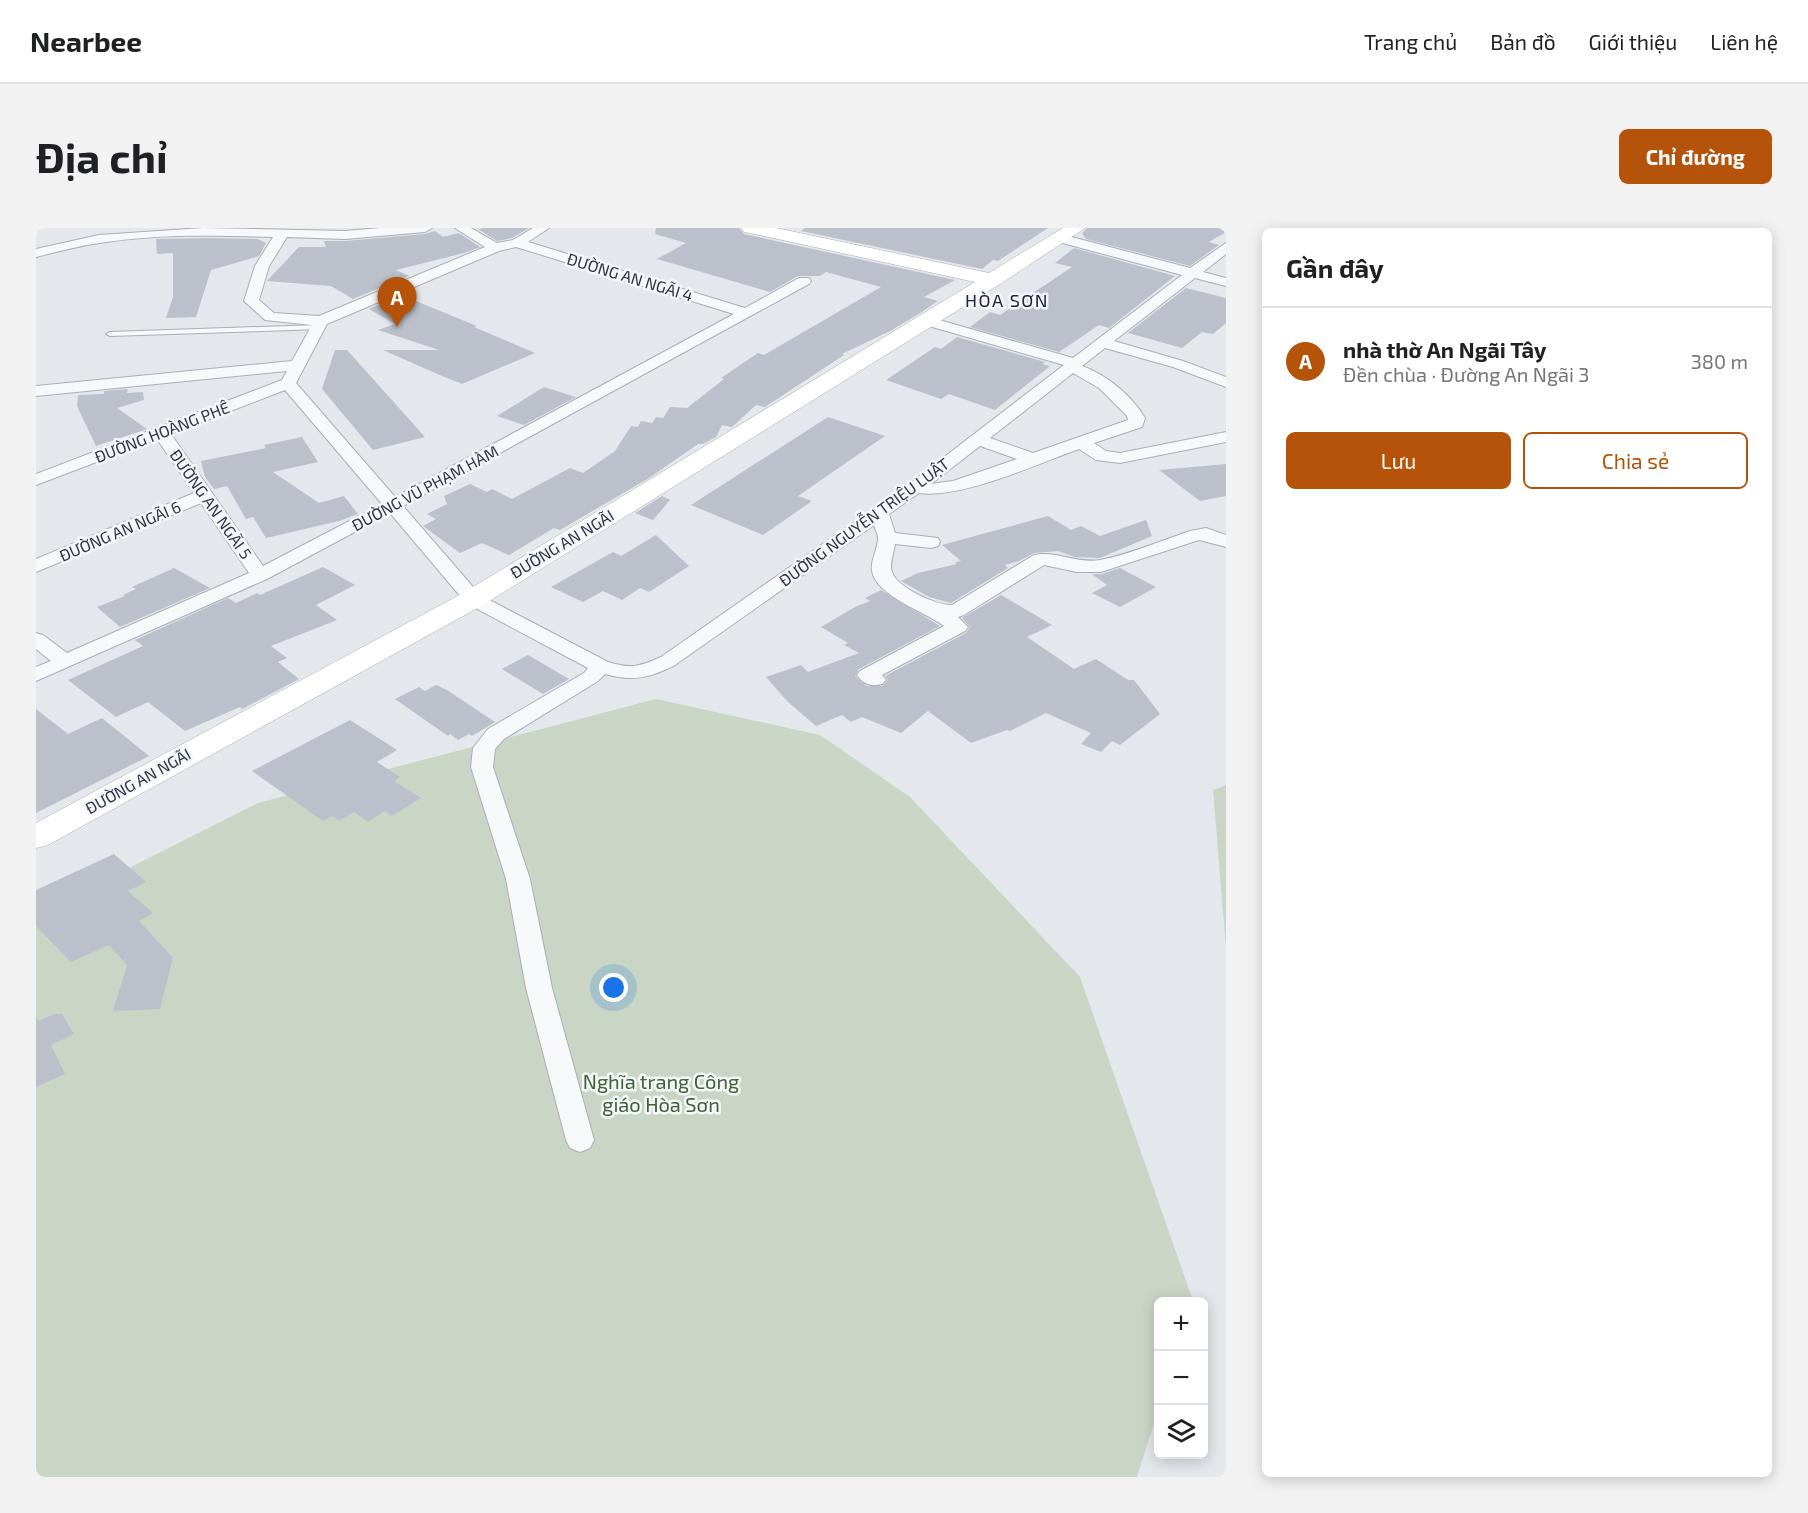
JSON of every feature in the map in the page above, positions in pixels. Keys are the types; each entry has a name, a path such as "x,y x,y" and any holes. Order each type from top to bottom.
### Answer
{"main road":[{"path":"750,228 993,280"},
{"name":"ĐƯỜNG AN NGÃI","path":"36,837 473,598 1068,233"}],"street":[{"path":"36,253 99,239 129,236 221,231 345,235 425,228"},
{"path":"462,228 495,248"},
{"path":"280,234 280,239 262,266 251,301 270,317 320,324 495,248 517,243 542,228"},
{"path":"1068,233 1226,282"},
{"name":"ĐƯỜNG AN NGÃI 4","path":"517,243 744,312"},
{"name":"ĐƯỜNG NGUYỄN TRIỆU LUẬT","path":"473,598 601,666 627,674 652,669 668,661 916,487 1226,247"},
{"name":"ĐƯỜNG VŨ PHẠM HÀM","path":"36,675 260,575 804,280"},
{"path":"916,487 936,490 949,488 1137,422 1137,417 1095,376 1073,365 927,321"},
{"path":"320,324 288,383 473,598"},
{"path":"1102,343 1178,364 1226,381"},
{"path":"36,391 297,365"},
{"name":"ĐƯỜNG HOÀNG PHÊ","path":"36,480 288,383"},
{"name":"ĐƯỜNG AN NGÃI 5","path":"161,432 260,575"},
{"path":"1080,442 1102,456 1120,458 1226,436"},
{"path":"978,439 1032,459"},
{"name":"ĐƯỜNG AN NGÃI 6","path":"36,567 204,495"},
{"path":"880,513 887,538 881,570 886,580 897,590 937,612 957,611 1041,559 1088,567 1101,566 1197,535 1206,534 1226,541"},
{"path":"887,538 931,542"},
{"path":"875,680 867,675 958,627 943,615 950,612"},
{"path":"36,639 65,662"},
{"path":"580,1140 539,988 518,879 482,767 484,748 496,734 591,677 601,666"}],"lane":[{"path":"110,334 320,324"}],"green space":[{"name":"Nghĩa trang Công giáo Hòa Sơn","path":"656,699 820,735 910,797 1080,977 1192,1297 1154,1297 1154,1424 1137,1477 36,1477 36,915 258,803"},
{"path":"1226,785 1226,948 1213,790"}],"building":[{"path":"529,228 512,238 497,241 478,229"},
{"path":"656,228 739,228 744,234 955,280 924,297 938,301 920,313 892,330 842,354 844,355 765,407 756,405 732,427 722,425 716,437 703,444 698,444 649,478 560,530 554,528 509,555 482,543 460,553 423,526 436,519 427,514 447,504 444,496 470,484 487,492 492,489 512,499 570,468 583,473 615,451 631,426 638,427 641,421 652,423 656,417 663,418 670,407 687,408 724,379 721,378 758,353 764,355 881,287 826,272 820,276 798,276 770,292 657,259 686,243 655,234"},
{"path":"805,228 1048,228 998,261 993,260 982,269 801,231"},
{"path":"1087,228 1226,228 1226,232 1209,242 1219,245 1190,266 1086,239 1082,233"},
{"path":"435,231 443,237 459,233 480,247 396,270 409,276 379,286 382,287 353,299 331,286 267,281 299,247 326,247 324,241 425,234"},
{"path":"156,239 258,239 266,243 259,256 211,270 196,317 166,318 173,297 173,253 157,254"},
{"path":"1074,248 1175,276 1109,328 1099,325 1059,352 970,327 990,312 1000,315 1072,267 1055,263"},
{"path":"1186,288 1226,298 1226,323 1213,334 1202,332 1182,348 1128,333"},
{"path":"401,295 535,353 462,384 435,373 383,350 439,350 378,330 395,324 369,309"},
{"path":"957,337 1045,362 1042,364 1050,366 995,410 949,394 941,399 886,380 935,347 941,349"},
{"path":"335,350 347,350 425,437 373,450 322,389"},
{"path":"544,387 576,397 524,425 497,416"},
{"path":"128,389 127,393 143,392 144,400 117,408 147,429 96,446 77,406 78,395 104,394 104,391"},
{"path":"828,417 885,436 798,496 812,501 763,535 691,505"},
{"path":"302,437 318,462 273,472 319,503 344,496 358,514 339,521 266,538 253,517 246,519 227,486 214,489 205,477 201,461 266,448 264,445"},
{"path":"1226,464 1226,496 1200,501 1159,470"},
{"path":"662,496 670,500 653,520 635,513"},
{"path":"1048,516 1071,530 1081,526 1100,536 1146,520 1152,536 1100,558 1075,557 1058,551 1034,553 1005,565 1008,568 951,603 929,597 901,581 918,573 957,564 955,562 961,561 942,545"},
{"path":"656,535 689,566 649,592 640,588 622,600 603,591 583,602 551,587 613,552 621,556"},
{"path":"323,567 355,585 316,605 337,620 271,646 287,658 278,662 299,679 242,709 240,707 185,731 148,702 116,717 68,680 143,646 135,640 228,598 236,603"},
{"path":"174,568 210,588 120,627 97,607 125,596 123,595 136,589 132,587"},
{"path":"1120,568 1156,587 1120,607 1092,593 1107,585 1092,574 1102,574"},
{"path":"881,590 940,626 859,669 855,676 867,686 882,686 888,680 885,676 966,633 970,627 962,618 1001,595 1052,625 1027,637 1074,669 1096,659 1128,680 1134,680 1160,714 1120,745 1112,741 1101,752 1081,744 1091,733 1046,713 1010,731 1007,730 971,743 928,711 901,733 862,717 851,722 842,715 816,726 787,701 766,677 801,665 808,672 859,653 844,645 848,643 821,627 870,601 865,598"},
{"path":"528,655 569,679 543,694 502,669"},
{"path":"436,685 495,722 472,736 469,734 458,740 450,734 448,736 395,699 419,687 425,691"},
{"path":"36,709 68,734 102,718 149,756 36,813"},
{"path":"350,720 397,750 377,762 400,777 394,781 421,798 392,816 385,811 368,822 354,812 339,821 332,816 323,821 252,771"},
{"path":"114,854 146,882 128,891 153,913 139,921 173,958 160,1009 113,1011 127,965 109,945 71,962 36,926 36,890"},
{"path":"54,1014 62,1014 74,1034 51,1045 65,1074 36,1087 36,1016 38,1021"}],"place":[{"name":"nhà thờ An Ngãi Tây","path":"397,327"}],"district":[{"name":"HÒA SƠN","path":"1007,301"}]}
